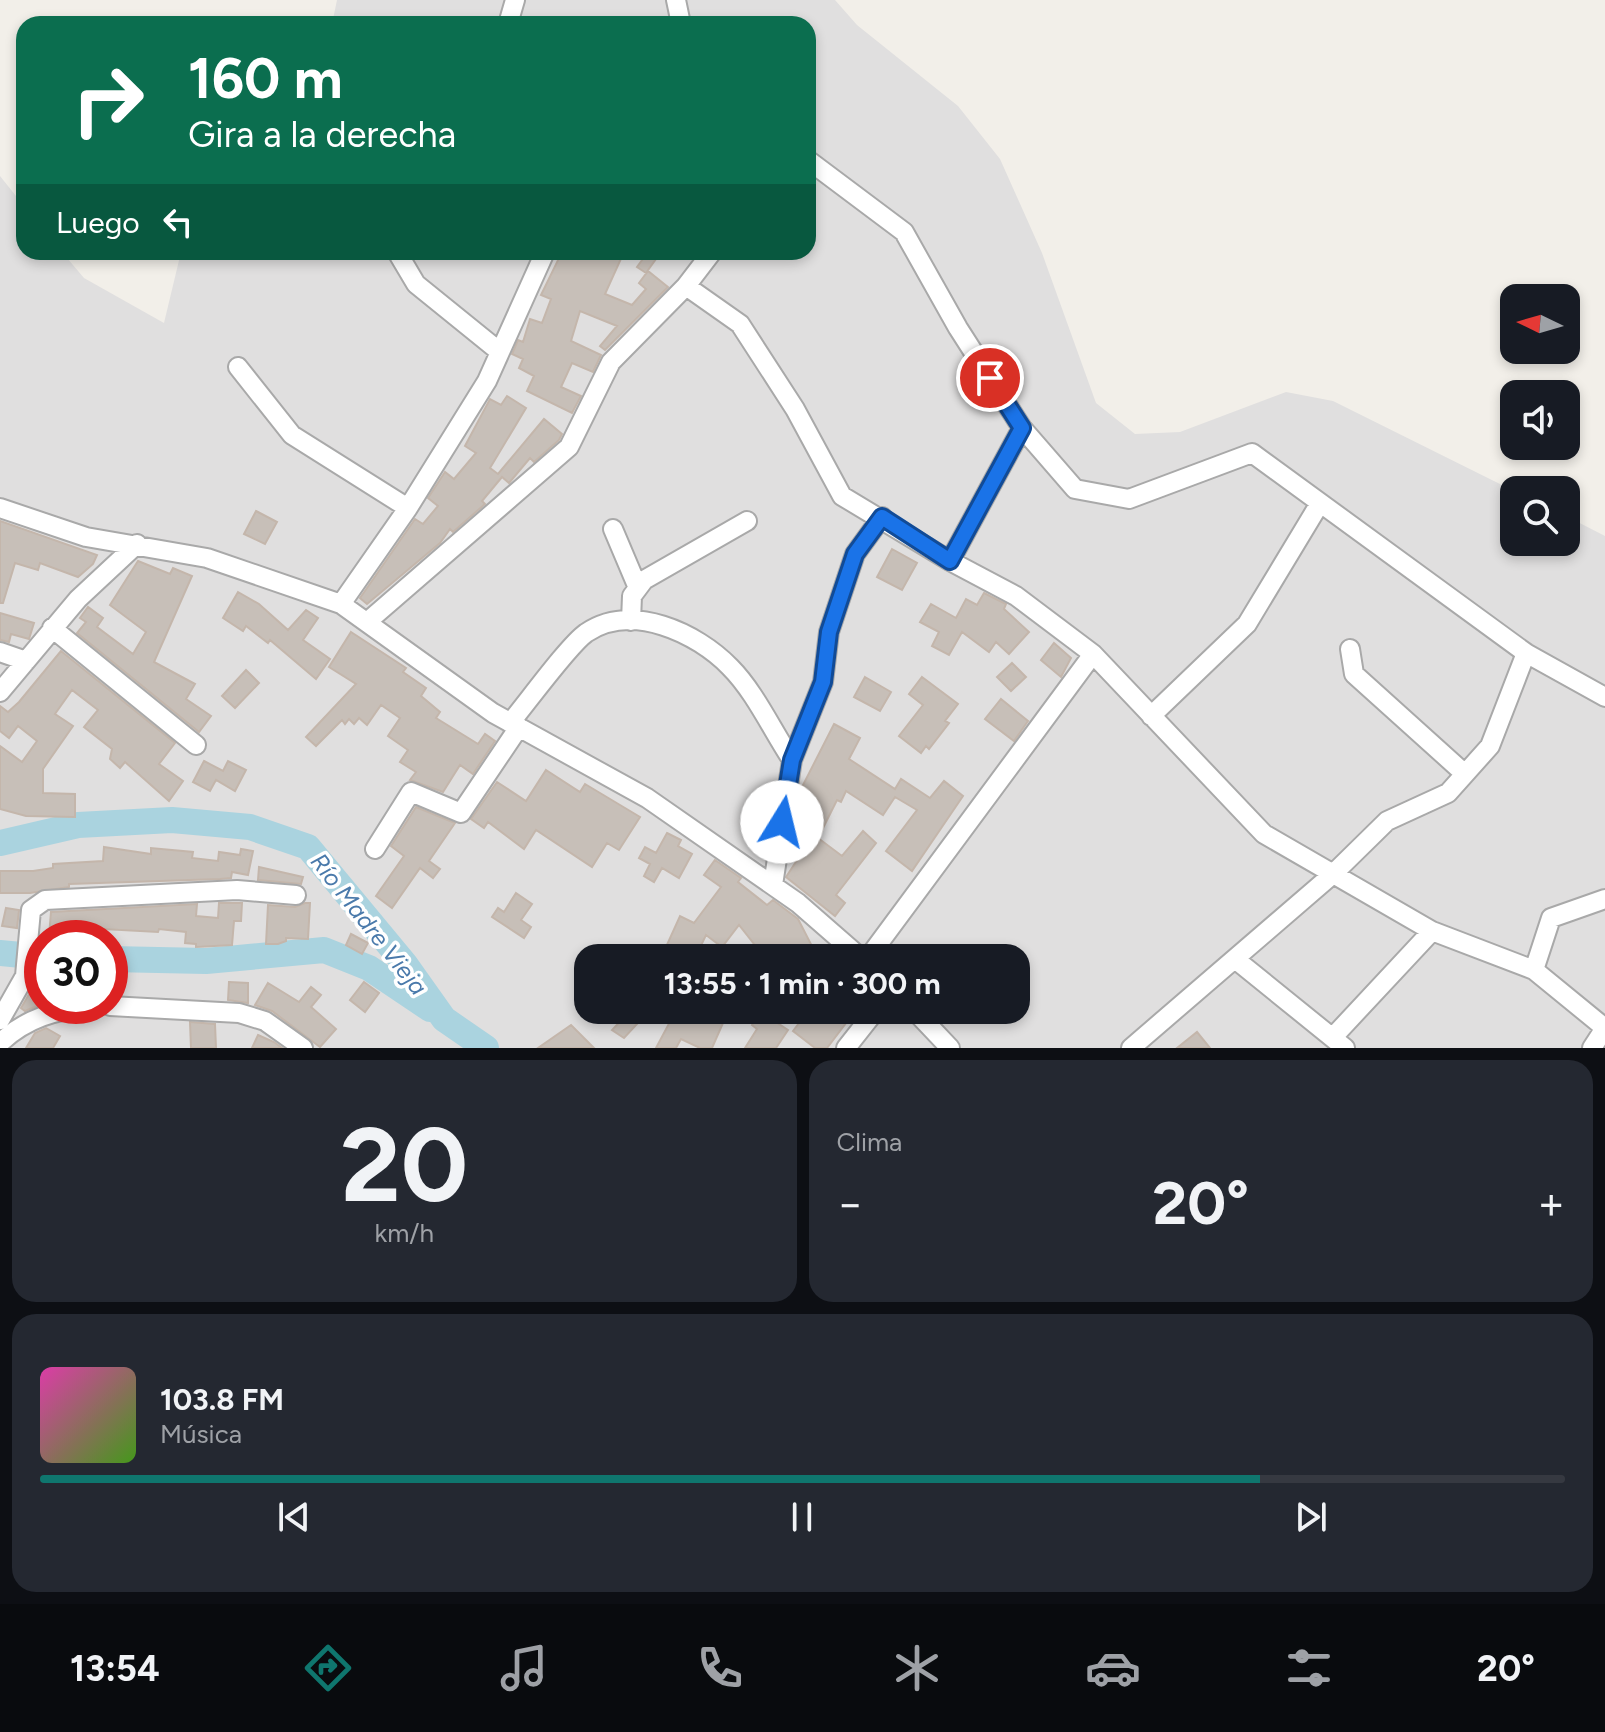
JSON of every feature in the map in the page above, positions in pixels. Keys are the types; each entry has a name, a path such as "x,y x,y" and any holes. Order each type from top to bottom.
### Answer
{"street":[{"path":"816,167 904,232 958,328 1022,428 1075,489 1129,499 1252,453 1526,653 1605,697"},
{"path":"402,260 416,284 500,352"},
{"path":"341,604 408,508 487,381 541,260"},
{"path":"367,622 569,447 611,362 686,286 706,260"},
{"path":"686,286 740,324 795,409 842,496 882,517 950,561 1016,596 1093,654 1264,834 1432,931 1534,970 1605,1028 1592,1048"},
{"path":"238,367 292,435 408,508"},
{"path":"950,561 1022,428"},
{"path":"1151,716 1247,624 1320,503"},
{"path":"0,508 86,537 207,558 341,604 515,725 647,798 773,885 844,944"},
{"path":"773,885 792,760 823,682 829,632 855,554 882,517"},
{"path":"631,621 632,596 644,580 747,521"},
{"path":"613,529 638,588"},
{"path":"0,692 52,628 137,544"},
{"path":"375,849 411,792 461,813 515,725 586,633 631,621 649,621 692,636 732,669 792,760"},
{"path":"52,628 196,745"},
{"path":"1350,649 1354,674 1465,774"},
{"path":"0,652 26,661"},
{"path":"1131,1048 1333,874 1387,821 1448,793 1490,746 1526,653"},
{"path":"878,944 1093,654"},
{"path":"0,1020 22,985 31,910 45,900 237,890 296,895"},
{"path":"1534,970 1551,918 1605,899"},
{"path":"1235,959 1339,1042 1432,931"},
{"path":"128,1007 239,1013 265,1021 303,1048"},
{"path":"0,1043 24,1024"},
{"path":"846,1048 865,1024"},
{"path":"927,1024 950,1048"}],"shaded area":[{"path":"337,0 835,0 857,25 958,106 1000,159 1042,253 1096,403 1135,434 1180,432 1286,392 1333,401 1500,484 1500,556 1580,556 1580,523 1605,536 1605,1048 0,1048 0,176 16,196 16,260 69,260 84,278 164,323 179,260 816,260 816,16 334,16"}],"building":[{"path":"558,260 620,260 605,294 632,305 646,289 639,283 648,271 668,287 605,350 600,346 617,326 580,311 571,341 601,355 593,372 572,363 561,387 581,396 572,413 527,391 534,376 519,368 523,359 512,354 518,340 523,342 530,319 542,323 551,299 541,295"},
{"path":"642,260 655,260 646,273 637,267"},
{"path":"507,396 526,408 490,468 498,474 544,419 562,434 559,440 534,462 530,458 509,483 502,477 482,501 485,504 453,532 450,529 440,543 367,604 360,598 415,519 423,524 438,506 428,498 445,472 454,479 476,453 465,446 490,399 501,405"},
{"path":"256,511 277,522 265,544 244,534"},
{"path":"0,521 97,555 93,564 78,577 40,563 38,570 15,563 3,603 0,603"},
{"path":"892,549 917,563 902,590 877,577"},
{"path":"138,561 170,574 173,568 192,576 154,662 195,684 186,699 211,716 199,732 77,633 86,622 80,618 88,607 103,618 97,627 133,654 146,632 110,605"},
{"path":"238,592 259,604 288,630 306,610 318,618 303,640 330,659 316,679 270,640 268,643 246,626 243,631 223,618"},
{"path":"984,593 1006,604 1004,609 1029,632 1009,654 996,642 989,652 962,632 949,655 932,646 939,632 920,622 931,604 956,618 966,599 977,605"},
{"path":"0,613 34,623 29,639 11,634 9,642 0,640"},
{"path":"351,632 406,668 403,672 426,688 421,696 440,712 436,718 478,744 485,734 495,741 473,774 460,765 443,792 410,780 416,772 400,762 408,750 388,736 400,718 381,705 367,725 359,718 354,724 349,719 345,724 342,720 316,746 306,737 356,684 329,667"},
{"path":"1054,643 1071,658 1061,677 1041,660"},
{"path":"61,651 175,743 159,764 183,781 169,801 125,762 120,768 110,759 112,749 84,727 98,710 72,690 55,714 73,726 43,769 43,793 75,794 75,817 26,816 0,809 0,746 22,762 37,741 18,726 9,738 0,731 0,706 8,712"},
{"path":"1012,663 1026,677 1011,691 997,677"},
{"path":"246,670 259,683 235,708 222,696"},
{"path":"865,677 891,692 880,711 854,697"},
{"path":"922,677 958,704 945,721 949,723 929,749 926,746 921,753 899,736 923,705 909,694"},
{"path":"1001,699 1028,721 1014,741 985,719"},
{"path":"834,724 860,738 849,759 895,789 901,779 930,798 944,781 963,796 912,871 886,851 917,810 895,797 883,815 846,791 841,802 837,800 818,838 842,856 863,831 876,843 836,895 845,903 835,916 786,877 805,848 800,845 803,842 792,837 796,810 804,795 799,793"},
{"path":"204,761 223,771 228,761 246,770 235,791 216,780 210,791 193,782"},
{"path":"546,770 580,792 585,784 640,817 619,850 607,843 592,867 536,830 524,849 488,822 484,828 471,819 497,782 526,801"},
{"path":"416,807 455,823 429,861 440,869 433,878 420,868 392,908 376,896 404,856 391,846"},
{"path":"667,833 681,840 678,846 692,854 679,878 662,868 654,882 644,876 650,864 639,858 645,847 656,853"},
{"path":"104,847 151,854 151,848 193,852 192,858 218,861 219,852 240,855 241,849 253,851 248,875 232,872 231,878 69,884 69,887 30,893 0,893 0,871 33,871 53,868 53,864 103,861"},
{"path":"715,860 741,878 738,882 767,905 773,900 798,919 811,944 754,944 739,925 724,944 718,944 706,935 702,944 667,944 680,916 694,923 721,887 704,875"},
{"path":"259,867 303,877 301,884 258,880"},
{"path":"516,893 532,904 521,920 531,927 524,938 492,917 498,908 504,912"},
{"path":"219,903 242,903 241,921 234,921 232,945 196,947 196,944 185,943 186,932 128,930 128,920 50,920 51,912 197,904 196,916 218,918"},
{"path":"310,903 308,939 286,938 278,944 266,944 268,905 295,907"},
{"path":"6,908 19,910 17,928 2,926"},
{"path":"351,934 368,943 362,954 346,945"},
{"path":"229,982 248,983 248,1003 228,1000"},
{"path":"364,982 379,993 365,1012 350,1000"},
{"path":"268,983 299,1002 311,987 321,995 311,1007 336,1029 320,1047 272,1011 255,1005"},
{"path":"190,1022 215,1024 216,1048 191,1048"},
{"path":"618,1024 637,1024 624,1038 612,1030"},
{"path":"669,1024 723,1024 712,1048 700,1048 681,1039 676,1048 656,1048"},
{"path":"779,1024 788,1030 776,1048 745,1048 757,1029 752,1025"},
{"path":"798,1024 845,1024 827,1048 815,1048 793,1031"},
{"path":"571,1025 594,1048 538,1048"},
{"path":"46,1028 60,1036 53,1048 26,1048 35,1033"},
{"path":"1197,1032 1210,1048 1177,1048"},
{"path":"258,1035 274,1042 282,1048 252,1048"}],"waterway":[{"name":"Río Madre Vieja","path":"0,843 78,825 172,820 250,827 308,847 405,964 444,1019 486,1048"},
{"path":"128,959 206,961 324,950 369,968 430,1009"},
{"path":"0,953 24,955"}],"route":[{"path":"782,822 792,760 823,682 829,632 855,554 882,517 950,561 1022,428 990,378"}]}
